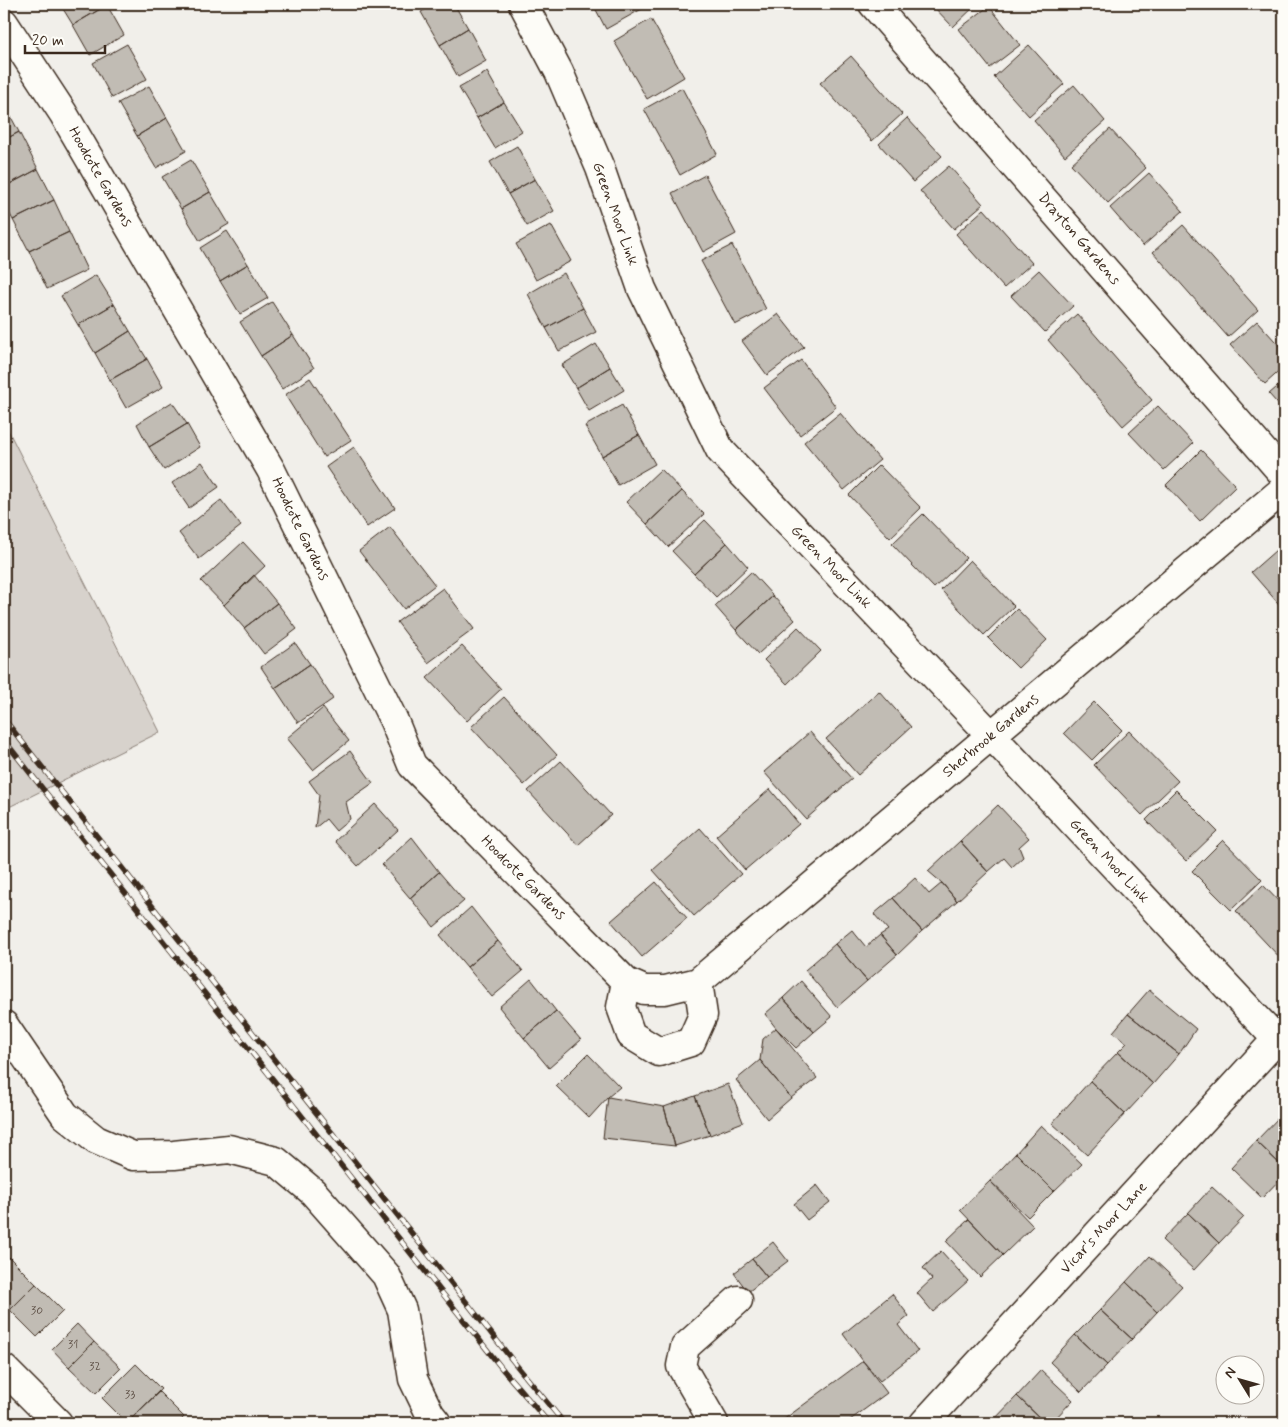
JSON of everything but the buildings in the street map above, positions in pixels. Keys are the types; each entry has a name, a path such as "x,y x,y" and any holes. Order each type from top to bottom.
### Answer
{"street":[{"name":"Green Moor Link","path":"523,4 559,72 596,160 642,289 720,450 1282,1040"},
{"name":"Drayton Gardens","path":"873,4 1284,475"},
{"name":"Hoodcote Gardens","path":"4,23 63,113 271,470 394,721 412,764 635,986"},
{"name":"Sherbrook Gardens","path":"635,986 665,990 698,982 1284,489"},
{"path":"635,986 621,1007 631,1035 659,1052 691,1042 703,1016 698,982"},
{"path":"4,1025 65,1115 96,1140 132,1156 229,1150 276,1162 314,1192 386,1275 402,1310 413,1379 430,1414 437,1423"},
{"name":"Vicar's Moor Lane","path":"924,1423 1282,1040"},
{"path":"714,1423 681,1366 685,1347 738,1300"},
{"path":"4,1369 58,1423"}],"shaded area":[{"path":"4,422 160,732 5,809 4,808"}],"railway":[{"path":"4,719 564,1423"},
{"path":"4,740 504,1371 549,1423"}]}
